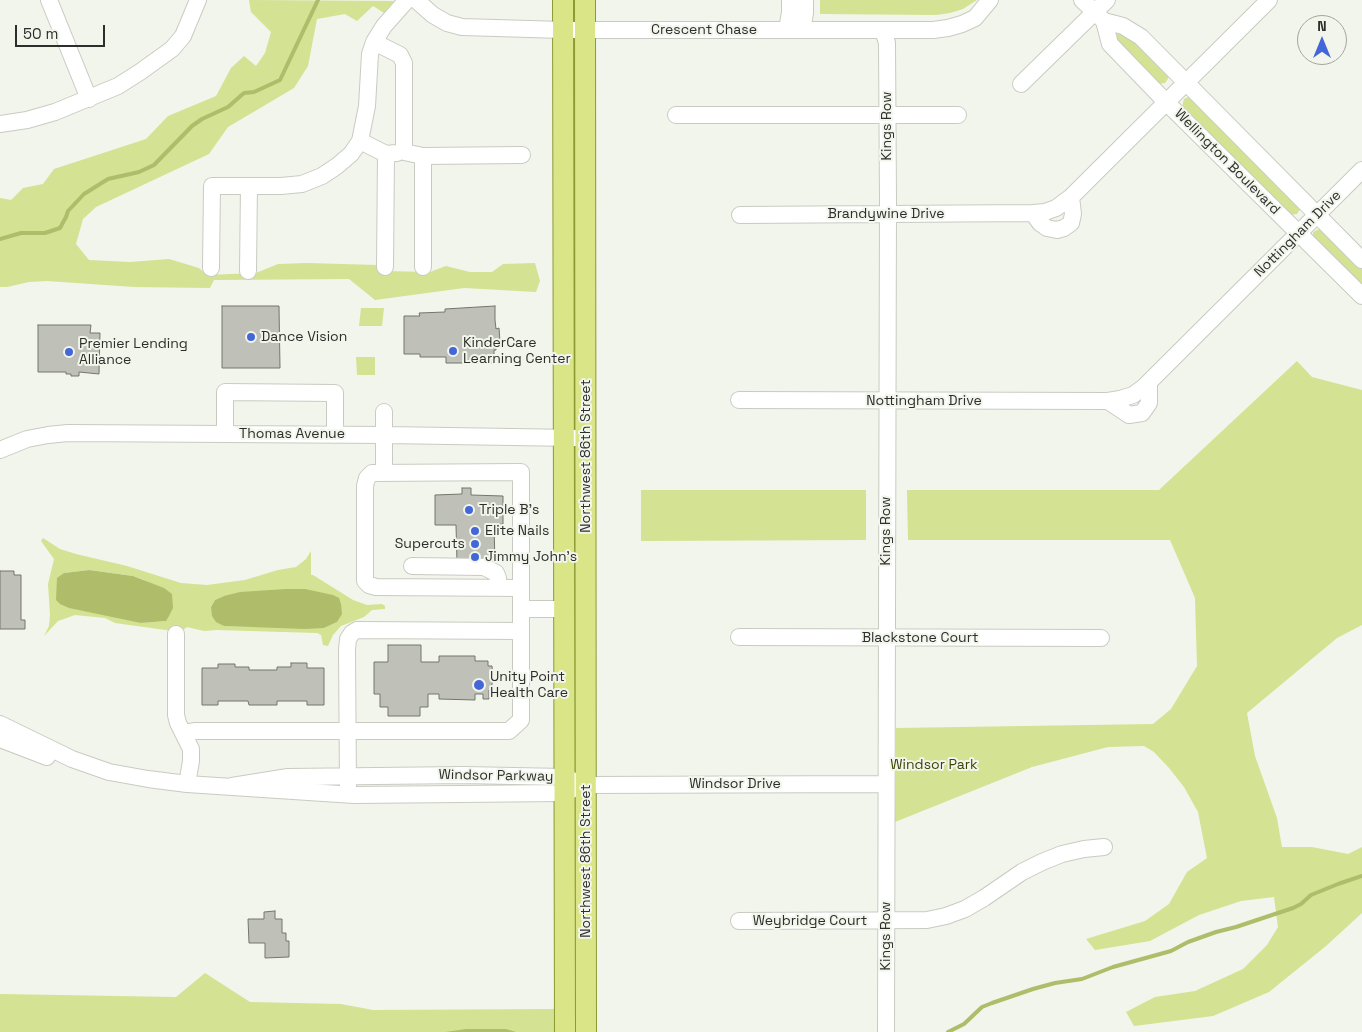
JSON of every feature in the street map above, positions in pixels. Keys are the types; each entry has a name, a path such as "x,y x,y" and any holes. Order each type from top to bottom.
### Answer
{"main road":[{"name":"Northwest 86th Street","path":"563,0 565,1032"},
{"name":"Northwest 86th Street","path":"584,0 586,1032"}],"street":[{"path":"50,0 88,98"},
{"path":"0,124 27,120 55,112 118,86 172,49 183,36 198,0"},
{"path":"211,268 212,186 281,186 302,184 322,176 351,154 360,141 367,106 370,54 374,42 384,26 407,0"},
{"name":"Crescent Chase","path":"416,0 433,15 448,23 462,27 563,30 933,30 948,28 975,18 990,0"},
{"path":"790,0 790,12 795,30"},
{"path":"795,30 805,13 805,0"},
{"name":"Wellington Boulevard","path":"1082,0 1099,16 1130,29 1141,37 1362,260"},
{"path":"1021,84 1099,16 1107,0"},
{"name":"Brandywine Drive","path":"740,215 1033,213 1045,212 1056,208 1072,197 1269,0"},
{"name":"Wellington Boulevard","path":"1099,16 1110,44 1362,296"},
{"name":"Kings Row","path":"884,30 887,43 888,213 886,400 886,1032"},
{"path":"374,42 400,55 404,63 404,152"},
{"path":"676,115 958,115"},
{"path":"360,141 386,154 404,152 423,156 522,155"},
{"path":"385,267 386,154"},
{"path":"423,156 423,267"},
{"name":"Nottingham Drive","path":"739,400 1108,400 1133,395 1149,382 1362,170"},
{"path":"248,271 249,186"},
{"path":"225,434 225,392 335,393 334,434"},
{"path":"384,412 384,473"},
{"name":"Thomas Avenue","path":"0,450 28,439 48,434 334,434 586,438"},
{"path":"183,733 196,731 508,731 521,720 521,588 521,472 372,474 367,478 365,486 365,581 369,585 376,587 521,588"},
{"path":"412,566 484,567 496,573 498,588"},
{"path":"521,609 563,609"},
{"path":"348,794 348,639 352,633 357,630 521,631"},
{"path":"176,634 176,715 191,749 187,784"},
{"name":"Blackstone Court","path":"739,637 1101,638"},
{"name":"Windsor Parkway","path":"0,724 72,759 109,772 187,784 348,794 585,785"},
{"name":"Windsor Parkway","path":"0,739 47,757 72,759"},
{"name":"Windsor Parkway","path":"232,786 288,777 464,775 564,785"},
{"name":"Windsor Drive","path":"585,785 886,784"},
{"name":"Weybridge Court","path":"739,921 927,920 965,909 1022,872 1042,862 1077,851 1104,847"}],"green space":[{"path":"249,0 394,1 384,13 373,6 357,21 345,14 317,19 308,66 294,88 228,127 209,154 96,207 83,219 76,244 89,260 130,262 169,259 199,268 207,275 256,273 278,264 377,265 383,271 430,272 446,266 470,272 492,272 503,264 535,263 540,281 536,292 464,288 375,300 349,279 214,280 210,288 134,287 47,281 0,287 0,198 11,200 23,188 43,184 54,169 146,139 168,116 216,96 231,68 244,56 256,66 265,53 271,32 251,12"},
{"path":"820,0 977,0 963,9 936,15 820,14"},
{"path":"1124,31 1169,77 1165,83 1158,84 1116,38 1118,33"},
{"path":"1190,96 1301,208 1297,214 1289,215 1182,107 1184,99"},
{"path":"1321,228 1362,265 1362,287 1313,239 1313,232"},
{"path":"361,308 384,308 382,326 359,326"},
{"path":"356,357 375,357 375,375 357,375"},
{"name":"Windsor Park","path":"1297,361 1312,377 1362,390 1362,625 1337,638 1247,713 1255,756 1277,818 1282,847 1312,847 1348,854 1362,847 1362,913 1326,946 1269,992 1213,1016 1134,1026 1126,1012 1155,997 1195,991 1243,969 1267,945 1278,927 1274,897 1241,901 1199,915 1150,941 1095,950 1086,939 1145,921 1169,904 1187,872 1207,858 1198,812 1184,787 1169,768 1154,752 1144,746 1108,747 1032,767 895,822 896,728 1153,724 1171,709 1197,666 1195,598 1170,540 908,540 907,490 1159,490"},
{"path":"641,490 866,490 866,540 641,541"},
{"path":"43,538 60,549 127,566 181,583 207,585 245,580 278,570 296,567 306,559 311,551 311,575 353,600 367,605 382,604 385,606 385,609 372,610 364,617 341,626 333,635 328,646 323,645 321,635 317,633 204,631 187,627 180,632 115,623 105,618 75,615 58,621 44,636 49,626 48,584 54,559 41,541","holes":["89,570 133,576 144,580 166,621 141,623 64,573","224,596 337,622 324,628 224,626 211,607 215,600"]},
{"path":"205,973 250,1002 341,1004 373,1010 555,1009 556,1032 0,1032 0,994 176,997"}],"shaded area":[{"path":"89,570 133,576 164,588 172,594 173,608 166,621 141,623 69,608 60,604 56,600 57,578 64,573"},
{"path":"305,589 333,595 339,598 342,614 337,622 324,628 305,629 224,626 216,622 212,616 211,607 215,600 224,596 240,592"},
{"path":"466,1029 506,1029 516,1032 445,1032"}],"building":[{"name":"Dance Vision","path":"222,306 279,306 280,368 222,368"},
{"path":"495,306 496,329 499,328 500,342 496,342 494,363 446,363 446,357 420,357 420,354 404,354 404,316 420,316 419,313 445,312 445,309"},
{"name":"Premier Lending Alliance","path":"38,325 91,325 90,333 100,333 99,374 79,372 79,376 71,376 71,374 66,374 66,372 38,372"},
{"path":"462,488 471,488 471,495 503,496 503,524 494,525 495,563 457,563 456,525 435,525 435,495 462,494"},
{"path":"0,571 14,571 14,575 21,575 21,620 25,620 25,629 0,629"},
{"path":"388,645 421,645 421,662 439,662 439,656 475,656 475,661 488,661 488,666 492,666 493,678 491,690 489,690 489,699 483,699 483,694 475,694 475,700 439,699 439,694 428,694 428,707 420,707 420,716 388,716 388,707 380,707 380,694 374,694 374,662 388,662"},
{"path":"291,663 307,663 307,668 324,668 324,705 307,705 307,701 277,701 277,705 249,705 248,701 218,701 218,705 202,705 202,668 218,668 218,664 235,664 235,667 249,667 249,670 277,670 277,667 291,667"},
{"path":"275,911 275,919 282,919 282,933 286,933 286,941 289,941 289,957 265,958 265,943 249,943 248,919 264,919 264,912"}],"waterway":[{"path":"0,239 21,233 45,233 60,228 68,211 84,194 108,179 139,172 154,165 192,126 202,119 228,107 244,93 254,92 280,80 318,0"},
{"path":"948,1032 964,1024 982,1007 992,1003 1055,983 1082,979 1113,967 1171,951 1188,942 1216,932 1293,908 1311,895 1362,876"}],"place":[{"name":"Dance Vision","path":"251,337"},
{"name":"KinderCare Learning Center","path":"453,351"},
{"name":"Premier Lending Alliance","path":"69,352"},
{"name":"Triple B's","path":"469,510"},
{"name":"Elite Nails","path":"475,531"},
{"name":"Supercuts","path":"475,544"},
{"name":"Jimmy John's","path":"475,557"},
{"name":"Unity Point Health Care","path":"479,685"}]}
